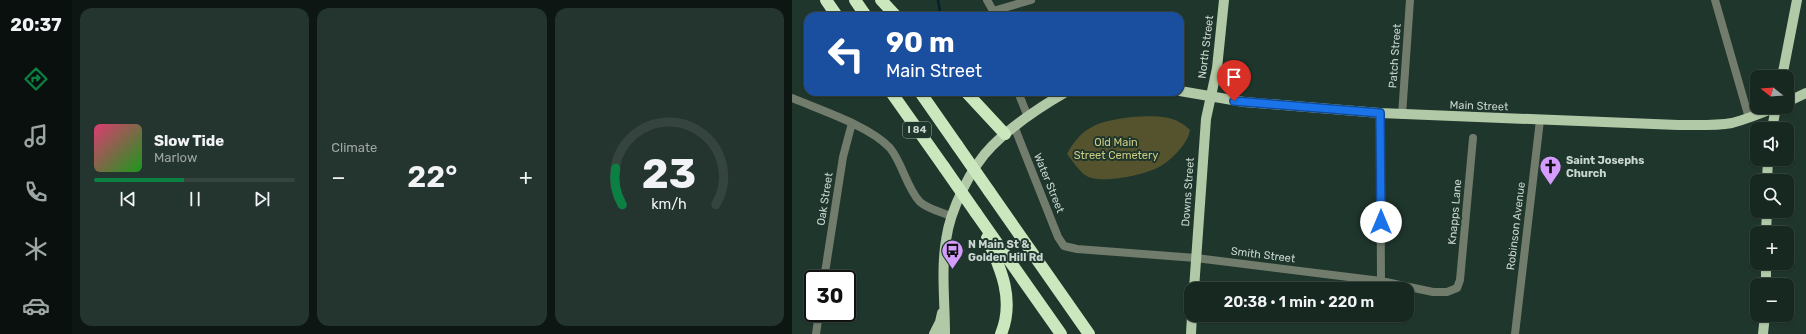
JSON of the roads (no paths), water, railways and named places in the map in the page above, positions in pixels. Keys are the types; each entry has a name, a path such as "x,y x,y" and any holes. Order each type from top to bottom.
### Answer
{"highway":[{"path":"826,0 834,12"},
{"path":"855,0 863,12"},
{"path":"882,0 892,12"},
{"name":"I 84","path":"894,96 1061,334"},
{"name":"I 84","path":"923,96 1089,334"},
{"path":"970,96 1005,134"},
{"path":"976,213 998,262 1006,291 1005,320 1001,334"}],"main road":[{"name":"North Street","path":"1211,98 1217,68 1224,0"},
{"path":"1783,70 1797,0"},
{"name":"Main Street","path":"1184,92 1211,98 1244,102 1380,113 1540,120 1706,125 1730,123 1759,114"},
{"path":"1794,99 1806,94"},
{"path":"945,334 946,241 951,216 960,196 982,158 991,147 1014,126 1060,96"},
{"name":"Downs Street","path":"1194,282 1206,119 1211,98"},
{"path":"934,334 940,322 945,302"},
{"path":"1190,333 1191,322"},
{"path":"1763,334 1764,322"}],"street":[{"path":"987,0 993,12"},
{"path":"997,12 1031,0"},
{"name":"Patch Street","path":"1402,114 1410,0"},
{"path":"1716,2 1749,118"},
{"path":"1020,96 1028,117"},
{"path":"792,98 852,123 876,136 890,148 912,190 921,202 934,210 951,216"},
{"path":"1380,113 1381,281"},
{"name":"Robinson Avenue","path":"1515,334 1540,120"},
{"name":"Oak Street","path":"825,270 843,157 852,123"},
{"name":"Water Street","path":"1014,126 1058,237 1064,246"},
{"name":"Knapps Lane","path":"1457,288 1460,280 1473,138"},
{"name":"Smith Street","path":"1064,246 1077,249 1196,258 1381,281 1433,292 1447,292 1457,288"},
{"path":"816,334 818,322"}],"waterway":[{"path":"938,0 940,12"}],"place":[{"name":"Saint Josephs Church","path":"1551,186"},
{"name":"N Main St & Golden Hill Rd","path":"952,270"}],"park label":[{"name":"Old Main Street Cemetery","path":"1116,148"}]}
